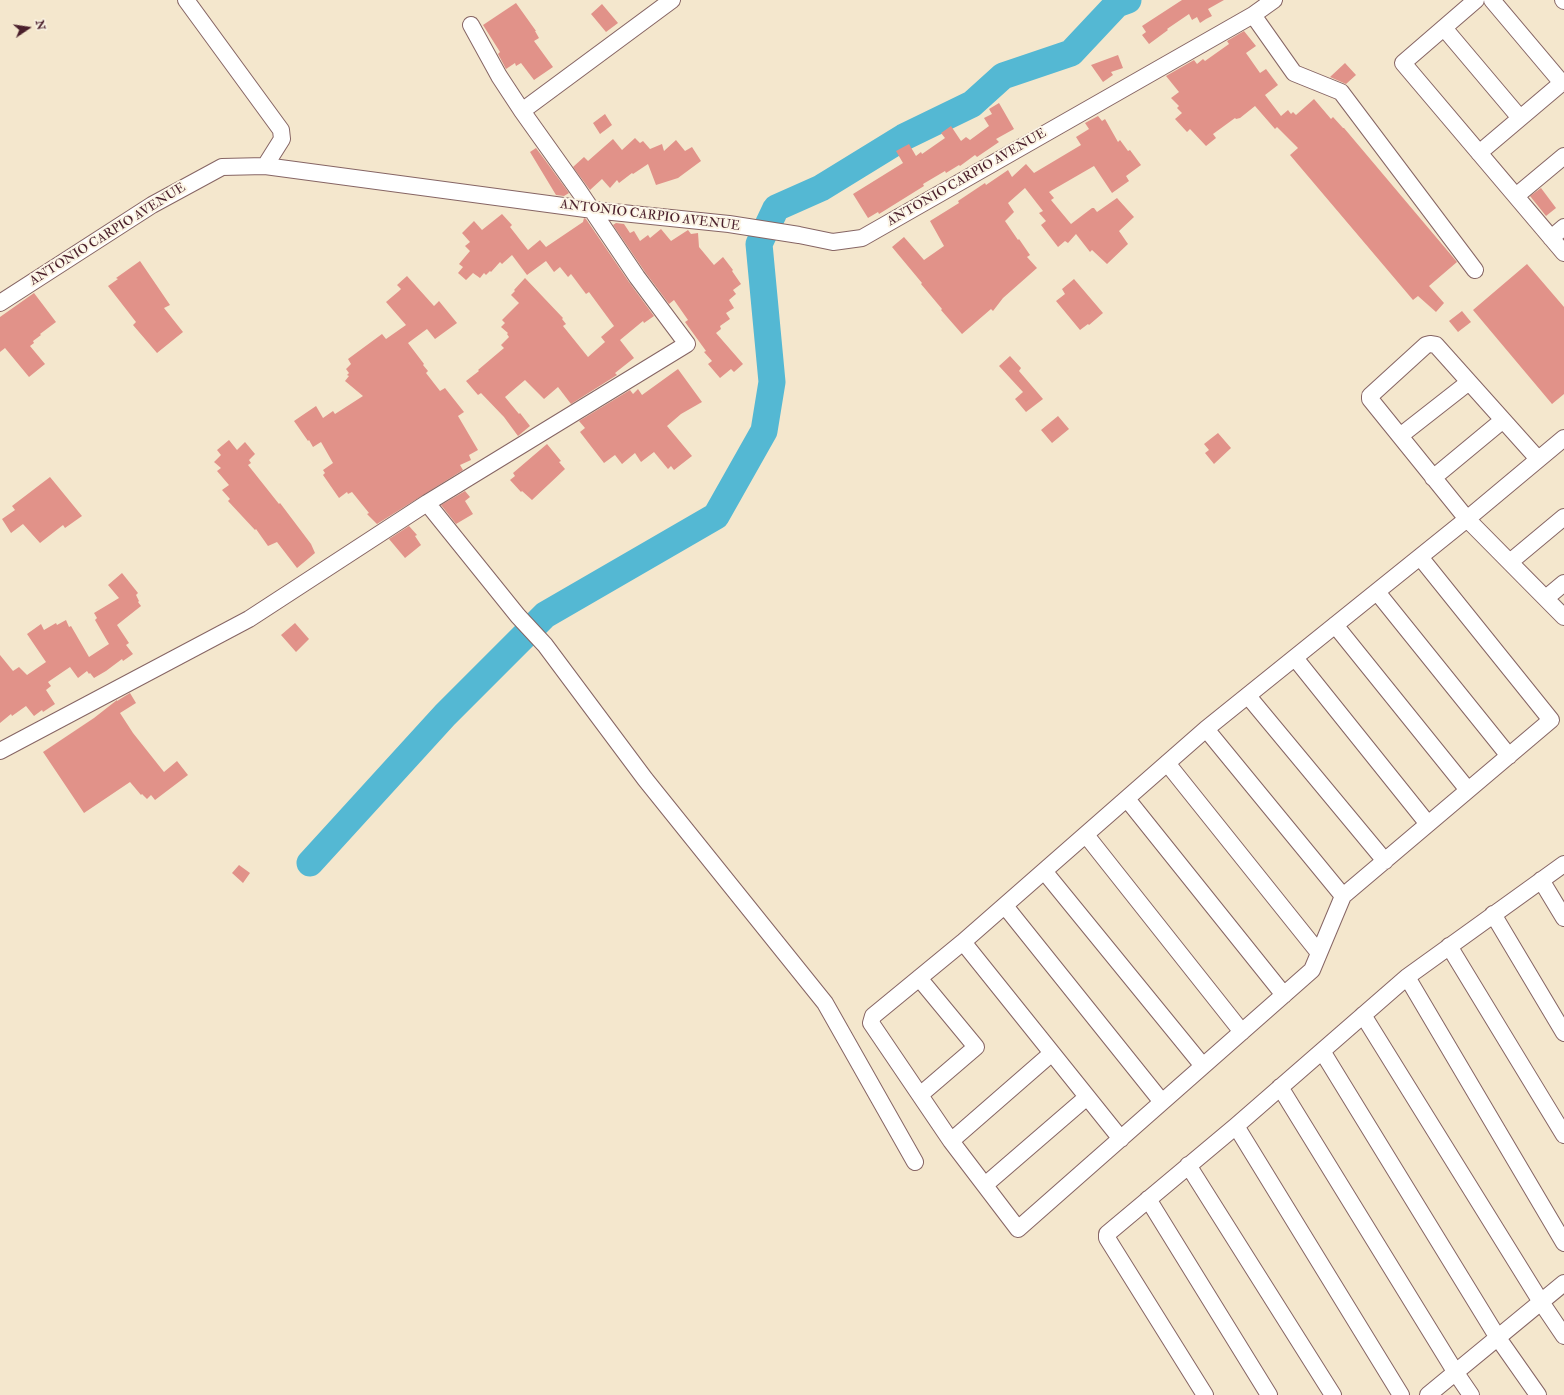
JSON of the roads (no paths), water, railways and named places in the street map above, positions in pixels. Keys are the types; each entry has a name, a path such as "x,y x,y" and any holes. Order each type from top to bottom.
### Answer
{"street":[{"path":"186,0 281,130 282,139 266,166"},
{"path":"522,111 672,0"},
{"name":"ANTONIO CARPIO AVENUE","path":"0,303 152,205 222,167 266,166 593,210 728,224 833,242 862,238 1253,15 1274,0"},
{"path":"1476,0 1403,63 1564,253"},
{"path":"1480,153 1563,82 1492,0"},
{"path":"1253,15 1294,72 1341,92 1475,270"},
{"path":"0,751 249,618 427,503 687,344 637,277 593,210 522,111 499,76 471,25"},
{"path":"1444,28 1520,118"},
{"path":"1516,196 1564,156"},
{"path":"1551,238 1564,227"},
{"path":"1538,459 1436,345 1426,345 1370,396 1370,399 1467,519 1564,617"},
{"path":"1400,436 1469,382"},
{"path":"1433,478 1503,420"},
{"path":"1420,558 1551,720 1343,896 1312,970 1018,1229 951,1141 871,1023 873,1016 963,942 1206,729 1420,558 1564,438"},
{"path":"427,503 518,616 545,645 645,779 825,1003 915,1162"},
{"path":"1510,562 1564,517"},
{"path":"1546,598 1564,583"},
{"path":"1377,592 1509,756"},
{"path":"1335,626 1468,790"},
{"path":"1295,658 1428,824"},
{"path":"1248,696 1384,861"},
{"path":"1206,729 1343,896"},
{"path":"1167,763 1319,953"},
{"path":"1127,799 1284,995"},
{"path":"1086,835 1242,1032"},
{"path":"1205,1395 1107,1238 1109,1231 1236,1126 1407,977 1564,864"},
{"path":"1044,871 1203,1066"},
{"path":"1541,880 1564,918"},
{"path":"1004,906 1162,1102"},
{"path":"1493,914 1564,1033"},
{"path":"963,942 1121,1139"},
{"path":"1449,946 1564,1134"},
{"path":"1407,977 1564,1242"},
{"path":"919,978 976,1047 920,1095"},
{"path":"1363,1015 1541,1302 1564,1336"},
{"path":"1322,1051 1498,1338 1538,1395"},
{"path":"951,1141 1052,1053"},
{"path":"1280,1087 1471,1395"},
{"path":"985,1185 1087,1097"},
{"path":"1236,1126 1401,1395"},
{"path":"1188,1165 1333,1395"},
{"path":"1148,1199 1269,1395"},
{"path":"1428,1395 1564,1283"}],"waterway":[{"path":"310,863 445,715 545,615 716,516 764,431 772,382 759,244 776,208 821,188 904,137 972,104 1003,76 1071,53 1117,4 1128,0"}]}
